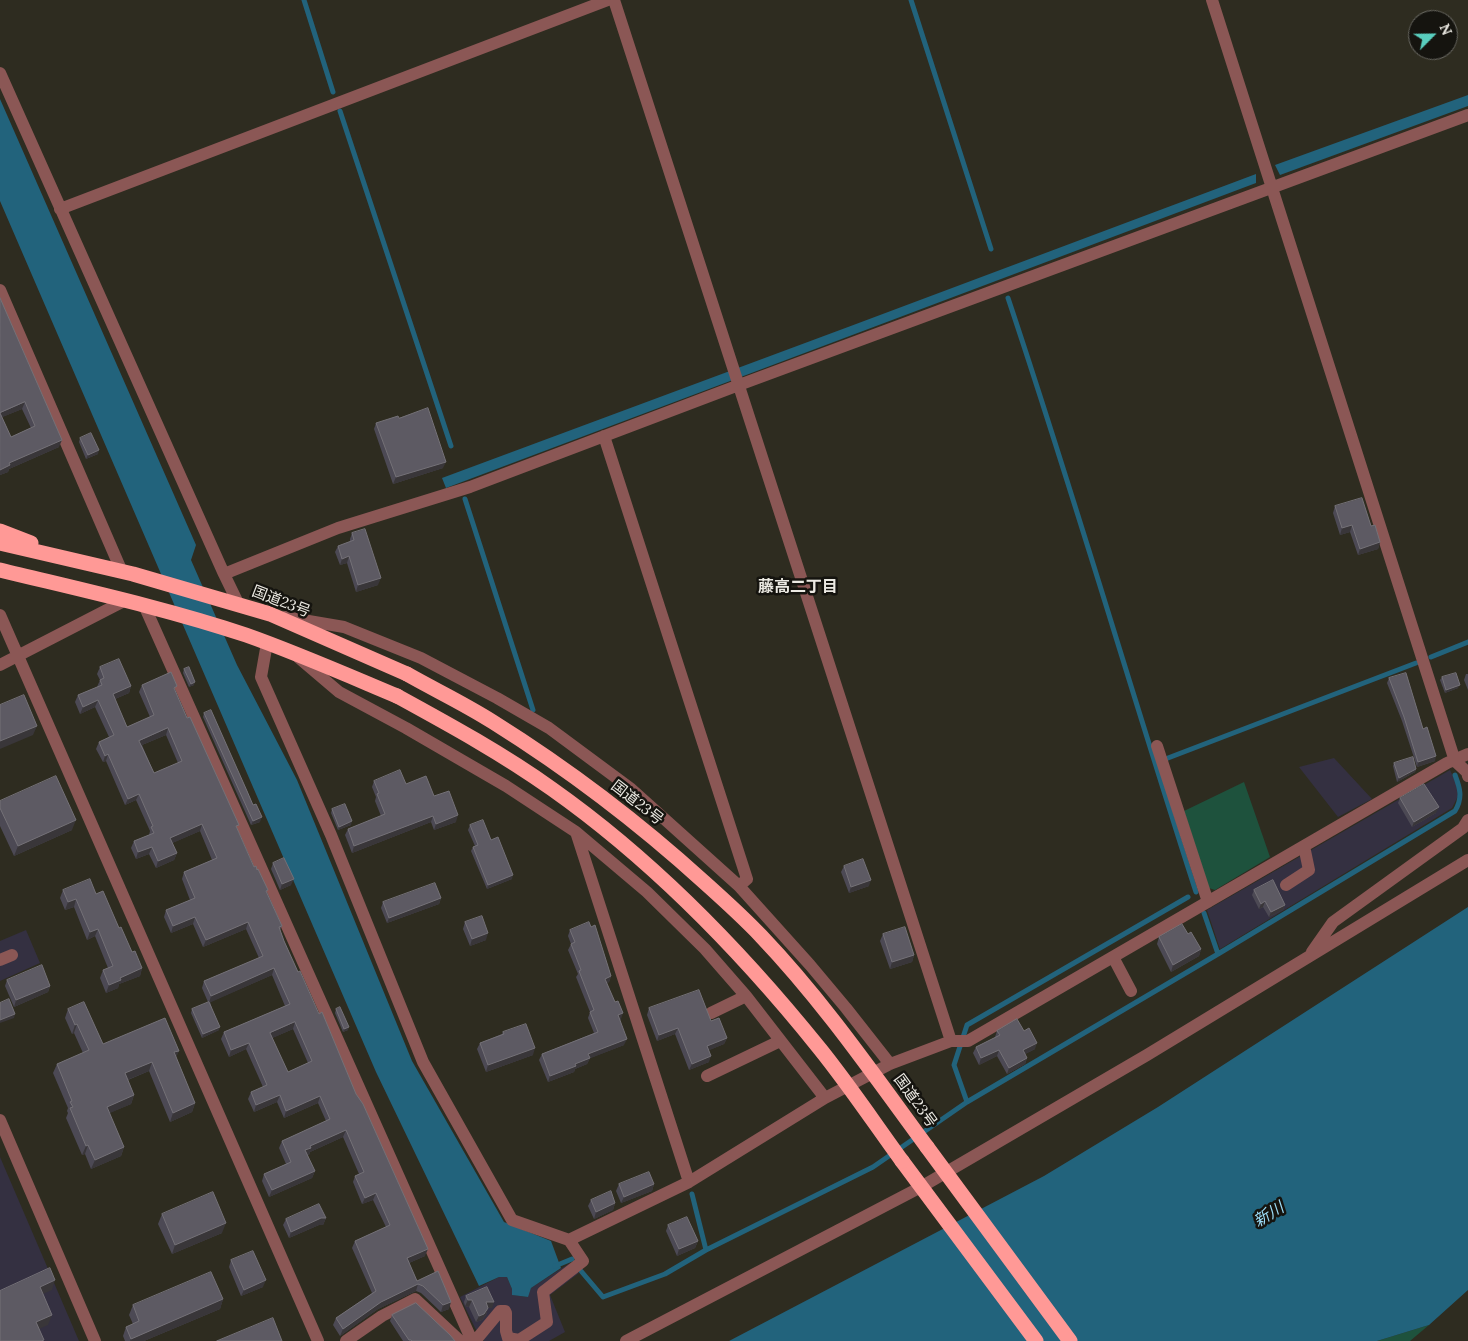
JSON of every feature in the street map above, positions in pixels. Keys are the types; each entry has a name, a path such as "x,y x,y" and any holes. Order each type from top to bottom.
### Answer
{"highway":[{"path":"0,532 82,563"},
{"name":"国道23号","path":"0,543 127,573 270,614 407,674 492,721 564,769 626,815 676,857 761,935 808,989 844,1034 1070,1341"},
{"path":"0,570 144,605 244,635 292,652 397,696 480,742 553,790 660,876 738,953 820,1049 1036,1341"}],"street":[{"path":"60,209 608,0"},
{"path":"614,0 958,1041"},
{"path":"1212,0 1455,760 1467,772 1468,776"},
{"path":"0,73 224,574 240,605"},
{"path":"224,574 338,528 470,488 739,382 1468,115"},
{"path":"0,290 127,573"},
{"path":"604,436 747,879 739,886"},
{"path":"0,665 126,600"},
{"path":"144,605 473,1341 500,1311 505,1311 506,1313 508,1338 519,1340 546,1322 543,1292 582,1261 569,1240 512,1220 423,1062 331,835 261,677 267,643"},
{"path":"270,614 344,627 421,658 549,728 630,788 739,886 834,994 890,1064"},
{"path":"0,615 318,1341"},
{"path":"292,652 339,692 506,786 576,832 647,892 705,949 746,996 825,1098"},
{"path":"1157,746 1208,902"},
{"path":"569,1240 689,1182 825,1098 890,1064 958,1041 1112,957 1447,763 1468,754"},
{"path":"1310,956 1333,922 1463,828 1468,820"},
{"path":"576,832 689,1182"},
{"path":"1286,884 1309,870 1304,846"},
{"path":"626,1341 924,1192 1109,1077 1468,860"},
{"path":"1112,957 1132,991"},
{"path":"710,1013 746,996"},
{"path":"707,1076 780,1040"},
{"path":"0,1120 95,1341"},
{"path":"346,1341 360,1337 382,1316 415,1299 460,1341"}],"shaded area":[{"path":"1334,758 1372,799 1338,817 1299,767"},
{"path":"1450,770 1456,783 1458,796 1452,808 1220,949 1207,910"},
{"path":"26,930 40,963 0,981 0,941"},
{"path":"0,1157 79,1341 0,1341"},
{"path":"570,1263 579,1273 550,1295 565,1332 549,1341 484,1341 475,1328 460,1297 499,1277 507,1277 513,1295 527,1297 531,1288"}],"green space":[{"path":"1244,782 1270,857 1215,890 1209,888 1184,811"},
{"path":"1429,1325 1410,1341 1377,1341"}],"water":[{"path":"1468,95 1468,106 1280,175 1275,165"},
{"path":"0,99 196,545 191,560 237,665 297,780 412,1061 504,1222 551,1241 561,1268 531,1288 528,1297 512,1295 512,1289 507,1277 499,1277 479,1286 376,1072 0,201"},
{"path":"1256,174 1256,183 446,488 442,478 849,326"},
{"name":"新川","path":"1468,907 1468,1290 1429,1325 1377,1341 729,1341 1044,1176 1158,1107"}],"building":[{"path":"0,298 62,440 9,463 10,465 0,470","holes":["25,402 35,426 11,437 0,413"]},
{"path":"428,408 446,462 396,477 376,423 398,416 399,418"},
{"path":"91,433 99,450 88,455 80,438"},
{"path":"1362,498 1371,526 1375,525 1380,542 1360,549 1352,525 1342,528 1335,506"},
{"path":"365,529 381,578 358,585 349,556 342,559 338,546 354,540 352,533"},
{"path":"119,659 131,686 113,694 127,727 154,715 142,685 171,672 177,686 174,688 187,718 190,717 239,825 236,826 254,867 256,866 258,869 268,890 266,891 282,926 279,927 284,941 319,1014 322,1012 356,1094 363,1104 428,1249 407,1258 417,1281 438,1271 451,1302 443,1305 423,1286 418,1284 381,1302 343,1329 336,1318 376,1291 355,1241 390,1225 376,1193 365,1198 355,1176 364,1172 346,1130 305,1150 315,1171 272,1190 264,1174 291,1162 282,1141 330,1119 320,1096 286,1111 280,1095 256,1105 251,1092 267,1085 249,1043 231,1050 224,1032 290,1004 274,968 211,996 204,981 263,956 248,922 206,940 195,917 173,926 166,910 195,898 184,872 217,858 202,824 170,838 177,853 158,861 152,847 138,852 134,841 154,833 151,827 153,826 139,794 128,799 108,754 105,756 99,742 114,735 98,700 83,707 78,695 102,685 100,680 104,678 100,667","holes":["168,728 182,761 154,773 139,741","295,1022 312,1061 288,1072 270,1033"]},
{"path":"189,667 195,682 191,684 184,669"},
{"path":"1406,673 1423,729 1427,727 1436,756 1418,762 1389,678"},
{"path":"1456,673 1460,685 1446,690 1442,677"},
{"path":"24,695 37,726 0,741 0,705"},
{"path":"211,710 253,805 256,804 262,817 253,821 204,713"},
{"path":"1413,757 1416,769 1399,778 1394,763"},
{"path":"400,770 406,784 426,776 434,796 449,791 458,815 436,824 433,816 354,846 348,829 385,814 374,781"},
{"path":"56,776 76,820 18,846 0,808 0,801"},
{"path":"1424,784 1439,807 1414,822 1400,798"},
{"path":"345,804 352,821 339,827 332,809"},
{"path":"483,820 491,840 498,837 513,875 488,885 473,847 478,845 470,825"},
{"path":"284,858 294,879 282,884 273,863"},
{"path":"863,859 871,880 851,887 844,866"},
{"path":"90,879 96,894 103,891 119,928 121,927 132,952 135,951 142,968 109,985 103,970 113,966 98,929 90,932 76,899 68,902 63,890"},
{"path":"1273,880 1285,905 1271,912 1265,901 1261,904 1254,890"},
{"path":"435,883 441,898 389,918 383,902"},
{"path":"482,916 488,933 472,939 465,922"},
{"path":"589,922 591,927 595,925 611,976 605,979 615,1002 618,1001 623,1013 618,1015 627,1039 588,1054 590,1058 575,1064 576,1066 550,1076 542,1054 598,1032 590,1012 594,1010 571,944 575,942 570,930"},
{"path":"1182,924 1188,934 1191,932 1201,949 1173,965 1159,937"},
{"path":"905,927 914,955 892,962 883,934"},
{"path":"42,965 50,986 16,1000 7,980"},
{"path":"699,990 711,1021 719,1018 727,1038 707,1046 711,1056 692,1064 678,1028 659,1035 649,1008"},
{"path":"9,999 15,1014 0,1020 0,1003"},
{"path":"84,1002 103,1044 165,1018 179,1051 174,1052 195,1103 173,1113 152,1062 125,1073 134,1095 107,1107 124,1147 95,1160 88,1145 86,1146 70,1108 73,1107 70,1102 72,1101 57,1064 89,1050 68,1009"},
{"path":"209,1002 220,1027 203,1034 192,1009"},
{"path":"340,1007 349,1027 344,1029 336,1009"},
{"path":"1017,1019 1024,1031 1029,1028 1037,1043 1023,1050 1027,1058 1009,1068 999,1050 981,1058 976,1047 1000,1035 997,1031"},
{"path":"526,1024 535,1048 488,1065 480,1043"},
{"path":"649,1172 654,1184 624,1197 619,1184"},
{"path":"611,1191 615,1203 596,1212 591,1200"},
{"path":"213,1192 226,1223 175,1245 162,1214"},
{"path":"319,1204 326,1218 321,1218 291,1232 286,1219"},
{"path":"687,1217 698,1241 679,1249 668,1225"},
{"path":"253,1251 266,1280 244,1290 231,1260"},
{"path":"50,1268 55,1280 40,1287 52,1315 36,1322 44,1340 0,1341 0,1291"},
{"path":"211,1272 223,1299 131,1339 126,1327 139,1321 133,1305"},
{"path":"487,1287 494,1302 486,1302 488,1308 484,1314 479,1316 472,1300 468,1300 466,1296"},
{"path":"416,1303 455,1341 409,1340 392,1315"},
{"path":"273,1318 282,1341 217,1341"}],"waterway":[{"path":"304,0 333,92"},
{"path":"911,0 991,249"},
{"path":"340,111 451,446"},
{"path":"1008,298 1196,892"},
{"path":"465,499 533,710"},
{"path":"1431,657 1468,642"},
{"path":"1168,758 1416,663"},
{"path":"1218,954 1455,811 1458,806 1460,793 1455,775"},
{"path":"967,1102 954,1065 967,1025 1188,897"},
{"path":"581,1271 603,1297 665,1274 706,1250 873,1167 967,1102 1218,954 1204,913"},
{"path":"692,1194 706,1250"},
{"path":"555,1266 572,1259"}],"district":[{"name":"藤高二丁目","path":"798,587"}]}
